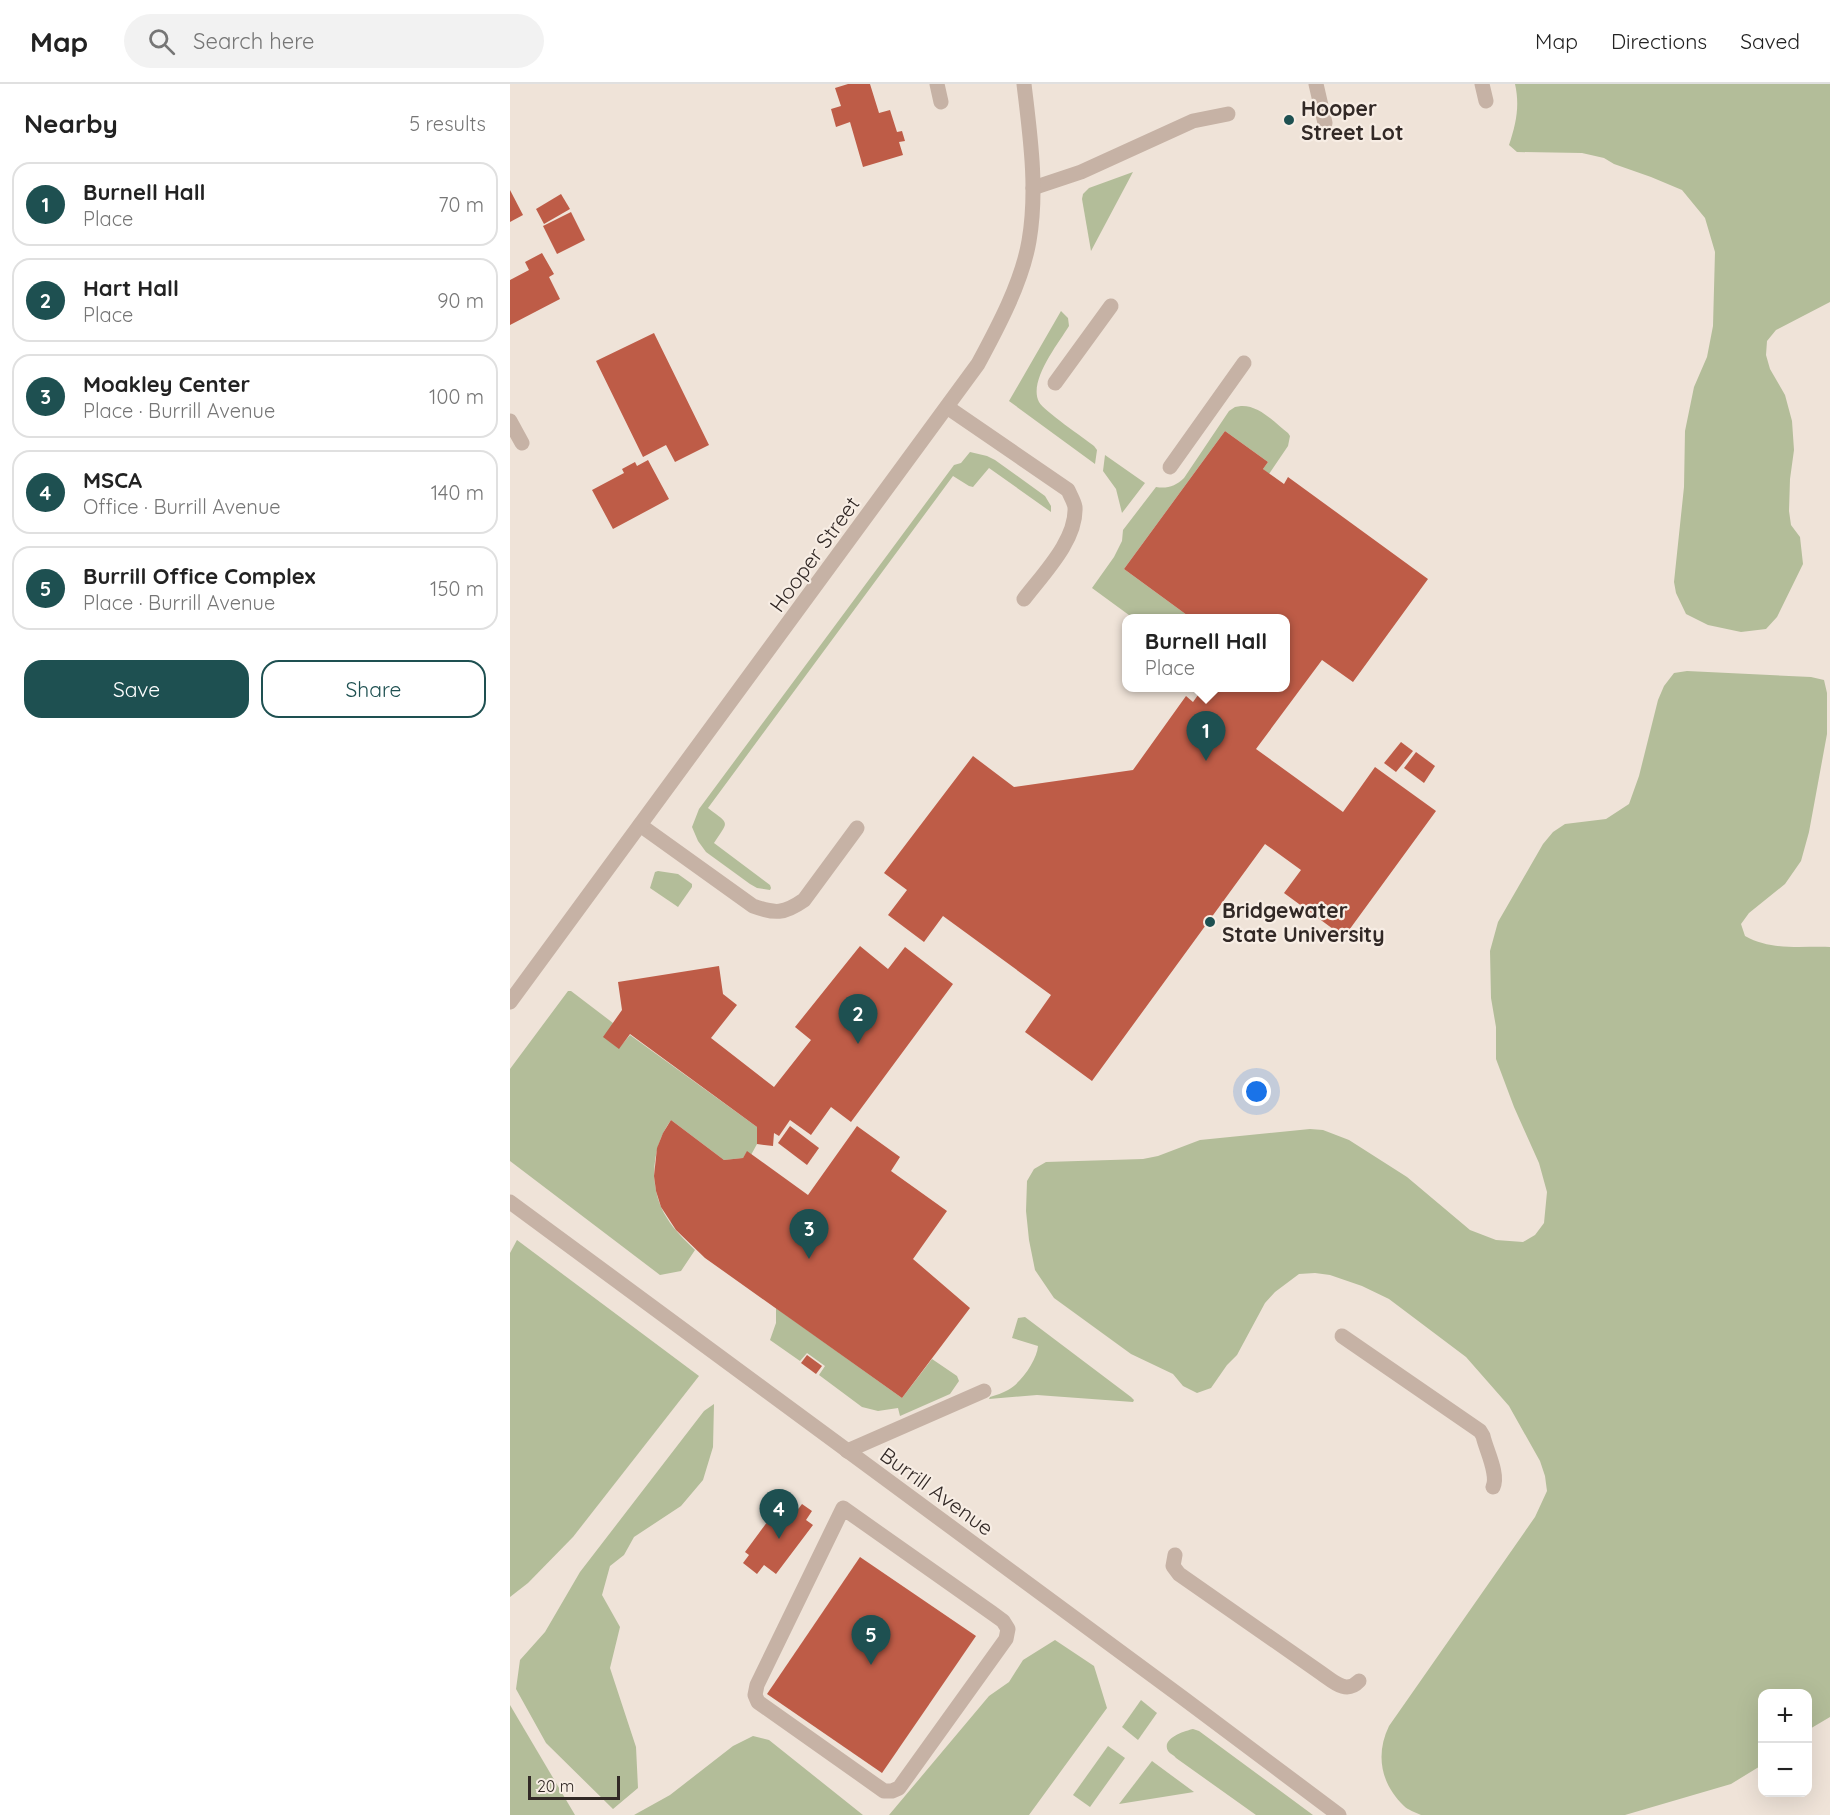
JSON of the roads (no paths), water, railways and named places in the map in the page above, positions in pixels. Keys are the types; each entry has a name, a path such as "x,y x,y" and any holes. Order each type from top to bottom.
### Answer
{"street":[{"path":"937,84 941,102"},
{"name":"Hooper Street","path":"510,1002 978,364 1016,284 1029,242 1033,188 1025,84"},
{"path":"1316,84 1325,123"},
{"path":"1482,84 1486,101"},
{"path":"1033,188 1081,172 1192,121 1228,114"},
{"path":"1055,383 1111,306"},
{"path":"1170,467 1244,363"},
{"path":"947,407 1068,490 1075,504 1070,536 1024,599"},
{"path":"510,421 522,443"},
{"path":"640,825 753,906 779,912 792,909 804,900 857,828"},
{"name":"Burrill Avenue","path":"510,1202 1184,1698 1339,1815"},
{"path":"1342,1336 1480,1431 1494,1474 1493,1487"},
{"path":"848,1451 984,1391"},
{"path":"843,1508 1003,1621 1008,1629 1006,1639 993,1658 899,1788 892,1791 884,1791 758,1702 754,1695 843,1508"},
{"path":"1175,1555 1173,1566 1179,1574 1339,1686 1349,1688 1359,1681"}],"place":[{"name":"Hooper Street Lot","path":"1289,120"},
{"name":"Burnell Hall","path":"1206,761"},
{"name":"Bridgewater State University","path":"1210,922"},
{"name":"Hart Hall","path":"858,1044"},
{"name":"Moakley Center","path":"809,1259"},
{"name":"MSCA","path":"779,1539"},
{"name":"Burrill Office Complex","path":"871,1665"}]}
